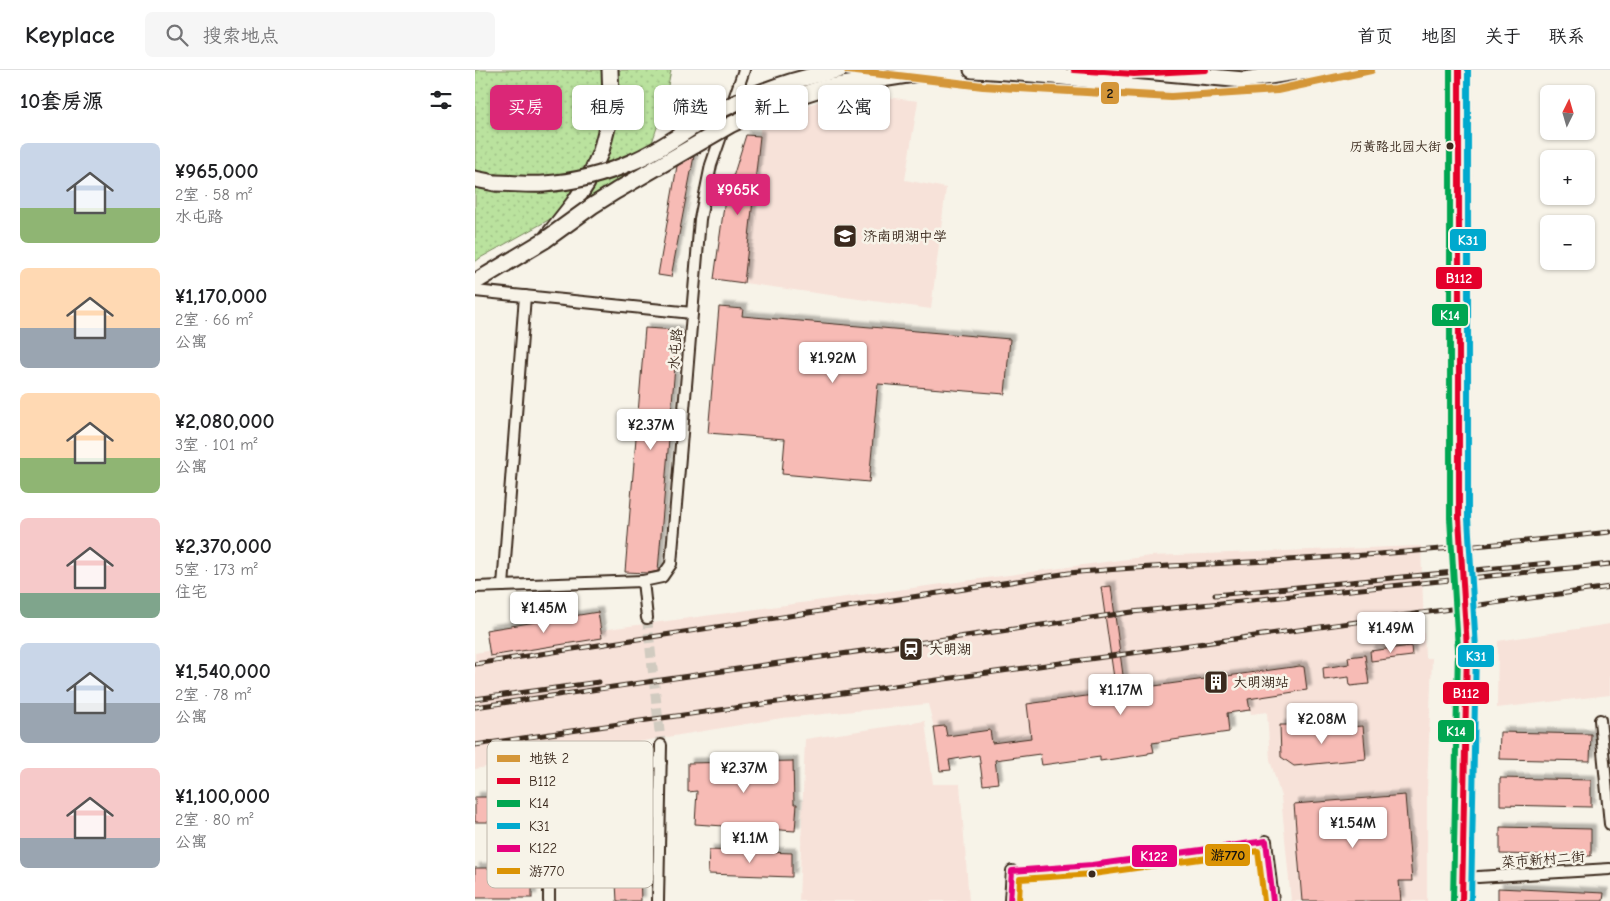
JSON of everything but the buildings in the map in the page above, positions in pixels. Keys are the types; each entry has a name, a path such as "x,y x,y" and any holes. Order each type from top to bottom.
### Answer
{"highway":[{"path":"545,240 587,183 601,151 609,120 611,97 610,70"},
{"path":"475,179 495,183 544,184 577,179 610,170 647,156 721,110 762,91 805,76 839,70"},
{"path":"475,282 545,240 616,191 730,125 776,103 823,88 940,70"},
{"path":"972,70 1159,85 1203,85 1302,71"},
{"path":"1133,70 1244,80"}],"main road":[{"path":"1074,70 1134,74 1206,70"}],"street":[{"name":"水屯路","path":"643,582 662,577 671,564 700,219 711,165 744,70"},
{"path":"1459,70 1459,518 1467,649 1462,901"},
{"path":"475,291 692,313"},
{"path":"503,586 525,296"},
{"path":"475,587 643,582 647,618"},
{"path":"1600,720 1610,824"},
{"path":"657,901 661,745"},
{"path":"653,762 661,762"},
{"path":"1266,840 1273,901"},
{"name":"菜市新村二街","path":"1478,877 1610,868"},
{"path":"1010,901 1012,871"},
{"path":"549,888 549,901"}],"shaded area":[{"name":"济南明湖中学","path":"890,98 918,101 905,180 946,188 931,309 744,283 760,130 808,130 808,105 818,102 818,130 890,130"},
{"name":"大明湖站","path":"1421,546 1425,658 1432,658 1427,790 1427,901 1291,901 1281,797 1270,760 1267,712 1251,714 1250,710 1227,713 1229,732 1153,743 1154,752 1148,754 1100,761 1100,757 1042,765 1040,754 995,760 998,783 983,785 979,756 949,760 951,770 940,771 934,727 928,704 782,718 644,741 487,741 487,767 475,769 475,653 615,628 1150,556"},
{"path":"1610,624 1610,695 1497,708 1498,641"},
{"path":"925,721 933,784 960,784 969,901 799,901 805,739"}],"green space":[{"path":"475,70 671,70 668,85 654,85 654,130 656,130 644,167 475,262"}],"tunnel":[{"path":"647,618 661,745"}],"railway":[{"path":"475,664 1069,573 1392,553 1610,532"},
{"path":"1215,595 1549,563"},
{"path":"475,707 1132,612 1610,564"},
{"path":"502,741 1610,587"},
{"path":"475,699 599,682"},
{"path":"475,745 487,743"}],"metro line":[{"name":"2","path":"848,70 983,86 1171,97 1277,90 1371,70"}],"transit line":[{"name":"B112","path":"1074,70 1134,74 1206,70"},
{"name":"K14","path":"1450,70 1450,518 1458,649 1453,901"},
{"name":"B112","path":"1459,70 1459,518 1467,649 1462,901"},
{"name":"K31","path":"1468,70 1468,518 1476,649 1471,901"},
{"name":"K122","path":"1010,901 1012,871 1092,865 1266,841 1273,901"},
{"name":"游770","path":"1019,901 1020,879 1093,874 1258,851 1264,901"}],"place":[{"name":"历黄路北园大街","path":"1450,146"},
{"name":"济南明湖中学","path":"845,236"},
{"name":"大明湖","path":"911,649"},
{"name":"大明湖站","path":"1216,682"}]}
